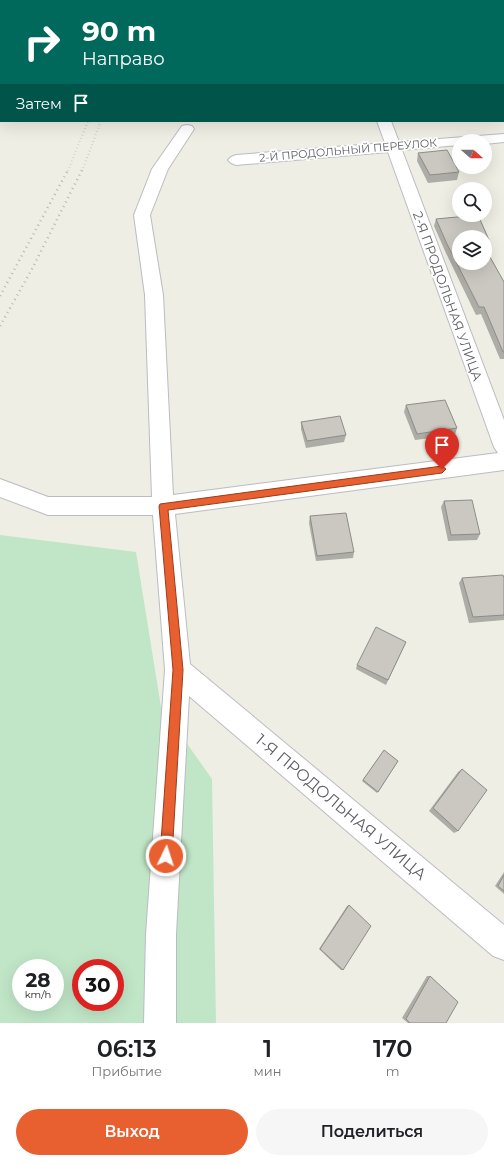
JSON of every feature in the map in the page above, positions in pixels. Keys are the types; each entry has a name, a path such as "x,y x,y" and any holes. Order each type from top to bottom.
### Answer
{"street":[{"name":"2-Я ПРОДОЛЬНАЯ УЛИЦА","path":"384,122 504,447"},
{"path":"160,1023 161,934 178,670 164,506 154,295 142,215 160,169 187,129"},
{"name":"2-Й ПРОДОЛЬНЫЙ ПЕРЕУЛОК","path":"492,139 504,138"},
{"name":"2-Й ПРОДОЛЬНЫЙ ПЕРЕУЛОК","path":"236,160 452,142"},
{"path":"0,488 48,506 164,506 504,461"},
{"name":"1-Я ПРОДОЛЬНАЯ УЛИЦА","path":"178,670 504,945"}],"green space":[{"path":"0,535 136,552 161,707 212,779 216,1023 0,1023"}],"building":[{"path":"447,150 452,159 452,173 430,175 418,153"},
{"path":"452,217 452,222 481,222 485,230 452,230 452,254 436,219"},
{"path":"492,261 504,282 504,352 484,307 479,307 460,270 492,270"},
{"path":"445,400 457,428 417,434 406,405"},
{"path":"340,416 346,435 307,441 301,422"},
{"path":"472,500 480,534 451,535 444,501"},
{"path":"346,513 354,552 317,556 310,516"},
{"path":"503,575 504,615 473,617 462,578"},
{"path":"376,627 406,642 388,680 357,665"},
{"path":"384,750 398,761 378,792 363,780"},
{"path":"462,769 487,790 458,831 433,808"},
{"path":"504,875 504,891 498,886"},
{"path":"349,905 371,926 343,970 320,949"},
{"path":"430,976 458,1002 446,1023 410,1023 406,1019"}],"railway":[{"path":"68,171 88,122"},
{"path":"82,171 101,122"},
{"path":"0,296 68,170"},
{"path":"0,326 32,269 82,170"}],"route":[{"path":"166,856 178,670 164,506 442,469"}]}
